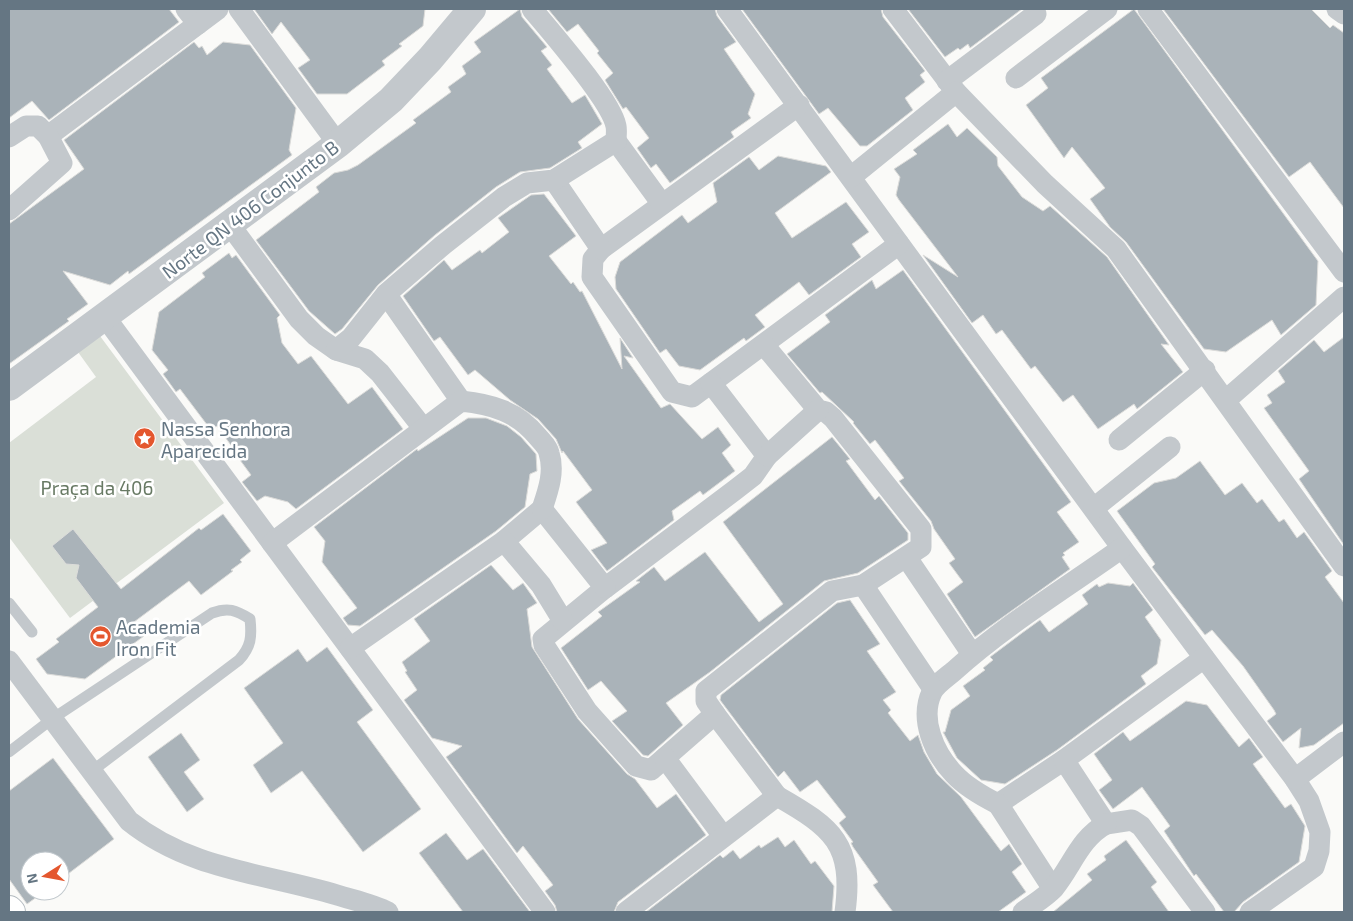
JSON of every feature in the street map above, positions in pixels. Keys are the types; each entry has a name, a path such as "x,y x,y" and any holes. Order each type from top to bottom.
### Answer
{"street":[{"path":"48,136 192,16 218,9"},
{"path":"239,9 338,144"},
{"path":"532,9 567,52 610,112 616,126 616,141 662,204"},
{"path":"727,9 1122,548 1295,779 1309,801 1320,832 1319,851 1314,867 1250,912"},
{"path":"893,9 951,87 1045,184 1116,249 1205,370 1344,566"},
{"path":"1016,78 1107,9"},
{"path":"1148,9 1344,272"},
{"path":"1337,9 1344,14"},
{"name":"Norte QN 406 Conjunto B","path":"9,387 338,144 391,100 430,59 461,13"},
{"path":"851,177 1036,14"},
{"path":"799,105 601,249 594,259 592,277 672,392 692,397 899,244"},
{"path":"9,137 26,126 38,126 48,136 62,159 61,167 9,210"},
{"path":"336,350 351,338 386,294 443,244 504,197 527,183 554,180 616,141"},
{"path":"554,180 601,249"},
{"path":"230,224 300,319 316,336 336,350 365,359 380,373 423,428"},
{"path":"386,294 462,401"},
{"path":"1226,400 1344,297"},
{"path":"105,317 545,912"},
{"path":"764,345 818,410 826,412 833,418 921,529 921,547 907,558 863,585 832,591 706,691 706,701 777,796 821,824 840,847 846,867 848,883 844,912"},
{"path":"1119,440 1205,370"},
{"path":"711,383 768,456"},
{"path":"272,543 423,428 462,401 490,404 514,414 536,434 549,451 552,471 542,509 504,541 350,648"},
{"path":"715,714 651,770 636,766 587,711 544,645 545,636 753,476 768,456 818,410"},
{"path":"1094,508 1170,447"},
{"path":"542,509 605,588"},
{"path":"504,541 541,585 563,622"},
{"path":"1053,889 998,804 976,792 954,774 939,754 928,729 926,707 933,689 972,654 1122,548"},
{"path":"907,558 972,654"},
{"path":"863,585 933,689"},
{"path":"998,804 1064,760 1204,658"},
{"path":"9,661 129,821 150,838 206,863 316,889 388,912"},
{"path":"1295,779 1344,742"},
{"path":"665,758 724,836"},
{"path":"1064,760 1106,824"},
{"path":"626,912 777,796"},
{"path":"1023,912 1053,889 1083,842 1095,830 1106,824 1132,820 1141,826 1205,912"}],"lane":[{"path":"9,603 32,632"},
{"path":"9,752 52,719 212,613 224,608 238,611 250,619 252,634 249,649 240,660 92,771"}],"green space":[{"name":"Praça da 406","path":"100,336 224,503 70,618 9,537 9,443 96,377 78,352"}],"building":[{"path":"9,9 169,9 179,22 49,120 32,101 9,118"},
{"path":"254,9 425,9 423,26 399,44 402,46 382,61 385,65 347,94 317,94 298,68 310,60 281,22 272,34"},
{"path":"520,9 522,17 547,47 541,51 552,65 547,69 572,103 585,95 602,124 578,142 582,148 550,168 520,172 496,187 435,235 378,285 342,329 335,334 309,311 256,240 319,192 316,187 334,173 348,170 358,165 416,123 413,120 451,92 448,87 466,74 462,66 481,52 474,42"},
{"path":"548,9 715,9 717,16 736,42 724,49 755,94 748,114 751,118 731,132 734,137 670,183 656,164 651,168 637,148 649,138 626,107 623,109 605,80 613,73 597,53 599,51 578,24 567,32"},
{"path":"742,9 881,9 883,17 925,71 920,75 925,82 905,98 913,110 867,146 860,146 828,108 819,114"},
{"path":"908,9 1022,9 970,48 968,44 945,57"},
{"path":"1134,9 1318,261 1316,305 1281,335 1272,320 1226,352 1204,349 1126,242 1110,227 1090,199 1105,188 1072,147 1064,158 1026,105 1048,88 1041,78"},
{"path":"1163,9 1311,9 1330,28 1333,25 1344,33 1344,208 1310,162 1289,177"},
{"path":"194,42 199,48 202,46 207,55 223,42 250,45 296,108 289,150 292,155 129,274 128,271 110,285 63,271 88,304 67,319 69,321 9,364 9,224 84,169 64,140"},
{"path":"948,124 957,137 967,128 997,157 998,166 1022,197 1043,211 1050,206 1107,257 1169,345 1161,344 1183,372 1137,409 1134,404 1098,429 1073,395 1063,402 1035,366 1031,369 1002,330 996,334 983,315 972,323 923,255 958,277 896,195 900,177 894,169 917,154 913,150"},
{"path":"778,156 826,166 831,172 775,213 792,238 846,202 869,232 852,244 861,257 809,295 799,282 755,315 765,327 746,341 744,338 700,370 679,366 666,349 660,353 616,289 615,277 620,262 682,215 688,223 717,202 713,183 749,157 759,170"},
{"path":"544,194 576,236 549,256 571,284 573,282 580,292 582,291 622,369 620,338 633,358 624,356 661,408 670,404 702,439 718,427 731,445 722,453 735,471 703,495 700,491 672,511 674,520 607,571 591,550 607,543 576,502 592,490 563,451 562,453 556,439 538,419 510,400 475,370 468,375 440,337 434,341 403,296 444,260 452,270 480,250 482,253 509,232 498,218 531,195"},
{"path":"229,253 232,258 236,255 280,315 277,318 282,343 298,364 311,356 348,404 372,387 403,429 296,509 288,502 265,496 257,501 242,482 251,475 241,459 217,426 211,430 180,389 176,392 163,374 168,370 152,350 159,312 205,277 202,273"},
{"path":"903,270 1071,502 1057,512 1079,542 1063,553 1065,555 1062,557 1070,569 975,637 947,594 963,582 949,563 955,559 934,529 931,521 899,481 904,478 875,440 870,444 854,422 822,392 820,393 787,354 830,322 825,315 872,280 876,289"},
{"path":"1344,337 1344,545 1299,479 1309,471 1264,408 1272,403 1267,395 1285,382 1278,371 1314,340 1324,352"},
{"path":"468,418 486,418 507,426 521,437 536,454 537,471 530,474 525,507 496,531 360,626 348,625 343,618 357,608 322,562 325,541 314,527 417,449 418,451"},
{"path":"832,437 850,459 846,461 875,500 879,496 908,533 908,540 858,573 824,581 710,672 666,703 683,725 648,756 643,755 612,721 627,711 601,681 588,690 561,648 602,616 598,612 640,582 636,581 654,567 665,581 705,552 759,622 783,604 723,522"},
{"path":"1200,461 1225,495 1242,483 1257,503 1262,499 1279,522 1284,519 1297,538 1304,532 1332,571 1325,577 1344,603 1344,723 1314,745 1299,748 1301,728 1283,742 1267,721 1276,714 1274,710 1243,666 1212,630 1205,635 1152,567 1155,564 1117,511 1154,483 1176,478"},
{"path":"223,514 251,551 240,560 242,562 231,570 233,571 201,595 189,581 134,622 144,636 85,679 47,674 36,659 59,642 56,639 98,607 76,578 79,565 66,564 52,546 73,529 121,589 199,528 201,530"},
{"path":"491,565 513,590 523,583 537,603 527,609 532,647 578,719 627,774 635,779 657,808 676,794 706,835 618,902 614,912 557,912 555,905 545,891 553,885 523,846 517,853 446,757 462,746 432,738 404,700 417,690 405,672 407,671 402,662 430,641 414,619"},
{"path":"1108,583 1130,586 1133,583 1153,610 1145,617 1161,640 1157,664 1141,676 1146,684 1057,750 1005,784 981,780 957,758 943,732 945,732 951,710 970,696 963,686 985,670 983,668 993,660 990,657 1040,620 1049,632 1088,604 1082,595 1097,584 1099,587"},
{"path":"850,600 880,644 867,651 896,692 883,700 891,710 888,713 910,741 918,735 924,752 937,774 961,797 1001,851 1009,844 1022,864 1012,872 1026,892 998,912 893,912 873,885 878,882 853,847 851,843 853,842 839,823 846,817 817,780 800,792 784,771 778,777 720,700 721,695 837,603"},
{"path":"327,647 373,710 357,722 421,809 363,852 302,771 271,793 253,765 283,743 244,688 298,649 307,662"},
{"path":"1186,701 1207,705 1239,747 1249,738 1263,757 1253,764 1285,808 1291,804 1305,826 1299,862 1243,902 1234,912 1224,912 1196,874 1194,876 1164,831 1170,826 1142,787 1113,809 1099,790 1112,780 1094,754 1123,732 1130,741"},
{"path":"181,733 200,760 184,772 204,799 187,812 148,757"},
{"path":"53,758 114,839 70,872 70,851 20,851 20,894 9,879 9,791"},
{"path":"446,833 467,860 483,849 530,912 463,912 419,853"},
{"path":"778,837 785,847 794,840 811,864 815,861 834,886 832,912 646,912 720,855 723,858 733,850 740,859 759,845 761,848"},
{"path":"1126,840 1157,882 1151,887 1169,912 1053,912 1092,880 1087,874 1106,860 1104,856"}],"place":[{"name":"Nassa Senhora Aparecida","path":"145,439"},
{"name":"Academia Iron Fit","path":"100,637"}]}
